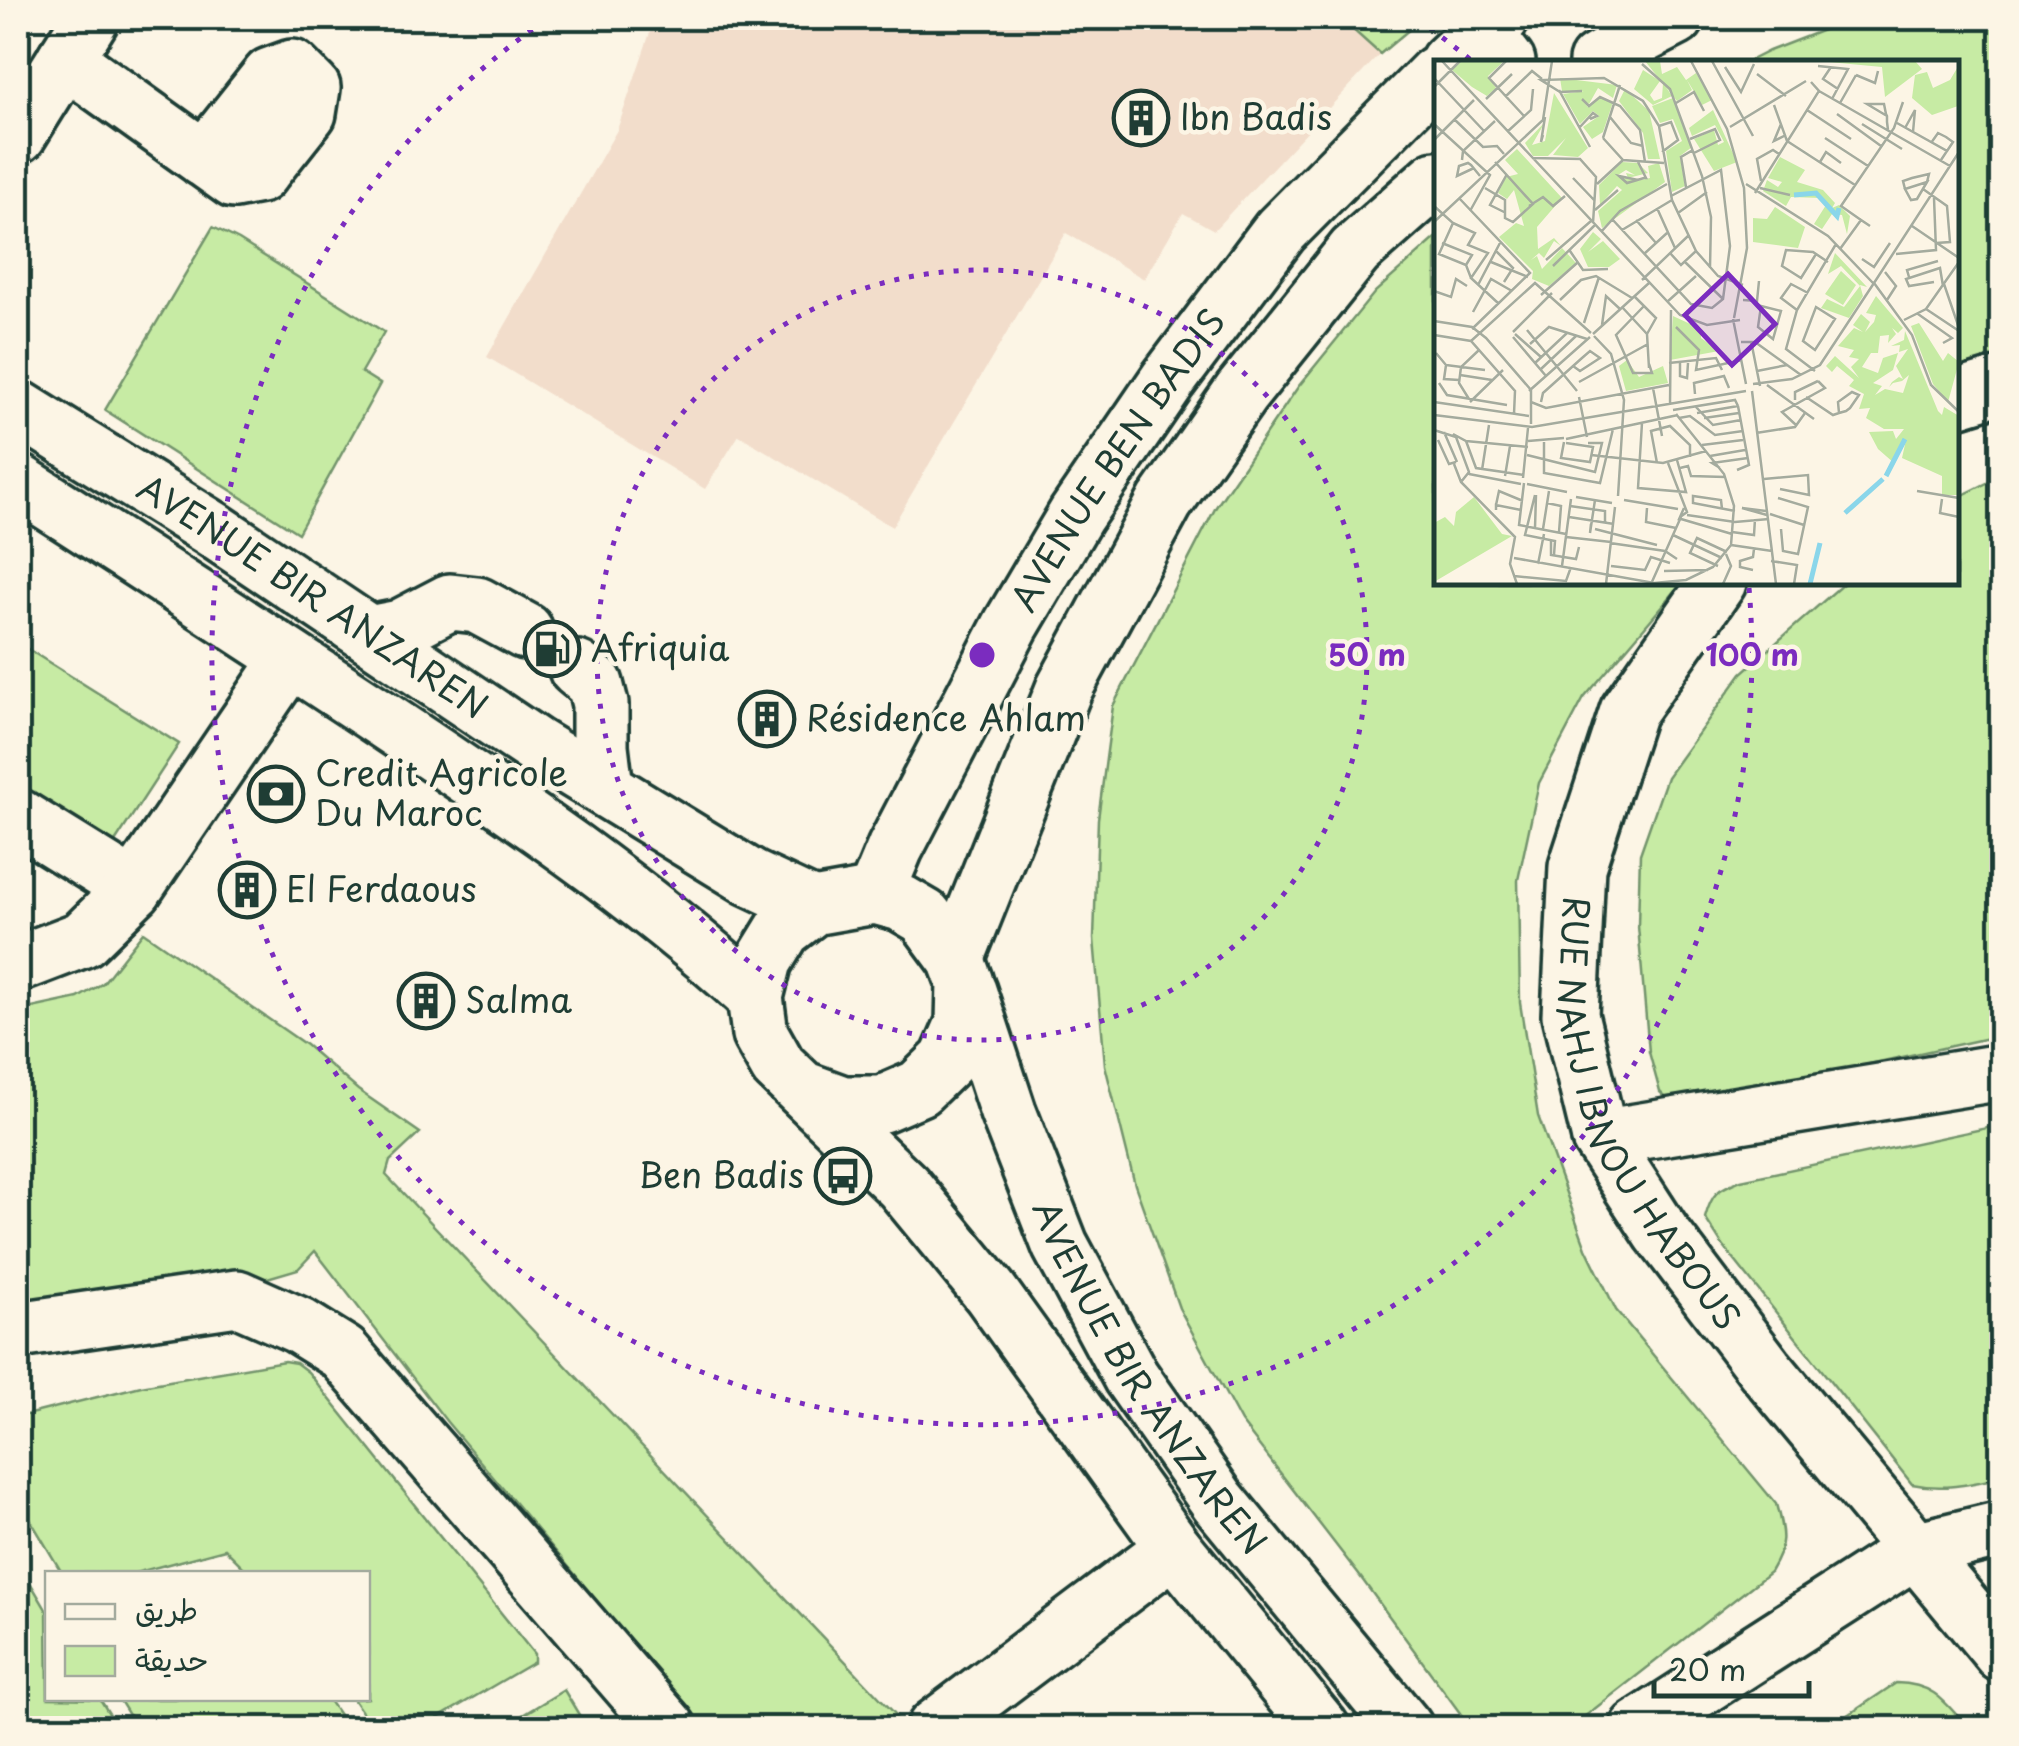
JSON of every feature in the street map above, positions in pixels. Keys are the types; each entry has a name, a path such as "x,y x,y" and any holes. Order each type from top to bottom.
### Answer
{"main road":[{"path":"1601,60 1676,18"},
{"path":"18,135 78,38 204,158"},
{"name":"AVENUE BEN BADIS","path":"875,896 938,761 1010,625 1076,515 1168,380 1280,231 1434,76"},
{"name":"AVENUE BEN BADIS","path":"960,971 1064,689 1165,502 1241,392 1355,251 1434,181"},
{"path":"1959,398 2002,386"},
{"name":"AVENUE BIR ANZAREN","path":"18,408 214,530 537,747 751,878 812,908 783,930 764,961 756,998 760,1034 778,1066 903,1186 990,1292 1174,1548 1321,1728"},
{"name":"AVENUE BIR ANZAREN","path":"18,482 500,798 656,912 756,998"},
{"name":"RUE NAHJ IBNOU HABOUS","path":"1716,585 1628,711 1577,866 1570,1015 1600,1138 1662,1232 1764,1369 2002,1654"},
{"path":"369,634 400,628 450,602 477,604 525,631"},
{"path":"18,964 83,938 134,889 290,659"},
{"path":"577,669 596,684 605,788"},
{"path":"18,817 134,889"},
{"path":"812,908 875,896"},
{"name":"AVENUE BIR ANZAREN","path":"875,896 926,916 960,971 1008,1112 1060,1245 1131,1377 1218,1501 1406,1728"},
{"path":"805,1090 843,1104 882,1104 919,1088 948,1060 964,1023 960,971"},
{"path":"1600,1138 2002,1072"},
{"path":"18,1330 237,1298 298,1325 343,1353 668,1728"},
{"path":"1638,1728 1915,1550 2002,1529"},
{"path":"935,1728 1174,1548"}],"shaded area":[{"path":"655,18 1340,18 1380,54 1214,230 1183,213 1144,279 1066,233 892,527 739,435 705,489 487,357 617,130"}],"green space":[{"path":"1340,18 1423,18 1380,54"},
{"path":"1854,18 2001,18 2001,363 1959,377 1959,60 1751,60"},
{"path":"213,227 384,332 361,372 380,384 298,533 105,410"},
{"path":"1434,240 1434,585 1680,585 1584,698 1539,783 1518,880 1520,1003 1538,1116 1586,1248 1616,1310 1776,1504 1781,1546 1770,1572 1570,1728 1471,1728 1241,1422 1179,1308 1135,1185 1105,1065 1094,939 1098,819 1113,706 1216,507 1298,387 1375,292"},
{"path":"2001,476 2001,1033 1687,1104 1669,1101 1660,1092 1649,1052 1638,926 1640,854 1667,777 1742,673 1842,585 1959,585 1959,497"},
{"path":"18,643 179,744 106,856 18,802"},
{"path":"143,932 306,1045 358,1090 420,1133 390,1161 386,1175 897,1716 878,1728 704,1728 447,1422 315,1251 298,1269 240,1286 18,1318 18,1011 78,998 103,983"},
{"path":"2001,1125 2001,1477 1946,1487 1912,1484 1705,1218 1717,1193 1741,1180"},
{"path":"284,1361 296,1363 308,1372 534,1654 534,1662 421,1728 373,1728 354,1701 370,1701 370,1571 247,1571 225,1549 142,1571 61,1571 18,1499 18,1417 141,1386"},
{"path":"18,1562 45,1608 45,1701 101,1701 118,1728 18,1728"},
{"path":"1896,1683 1930,1691 1968,1728 1829,1728"},
{"path":"564,1690 587,1728 501,1728"},
{"path":"120,1701 329,1701 348,1728 137,1728"}],"place":[{"name":"Ibn Badis","path":"1141,118"},
{"name":"Afriquia","path":"552,649"},
{"name":"Résidence Ahlam","path":"767,719"},
{"name":"Credit Agricole Du Maroc","path":"276,794"},
{"name":"El Ferdaous","path":"247,890"},
{"name":"Salma","path":"426,1001"},
{"name":"Ben Badis","path":"843,1176"}]}
